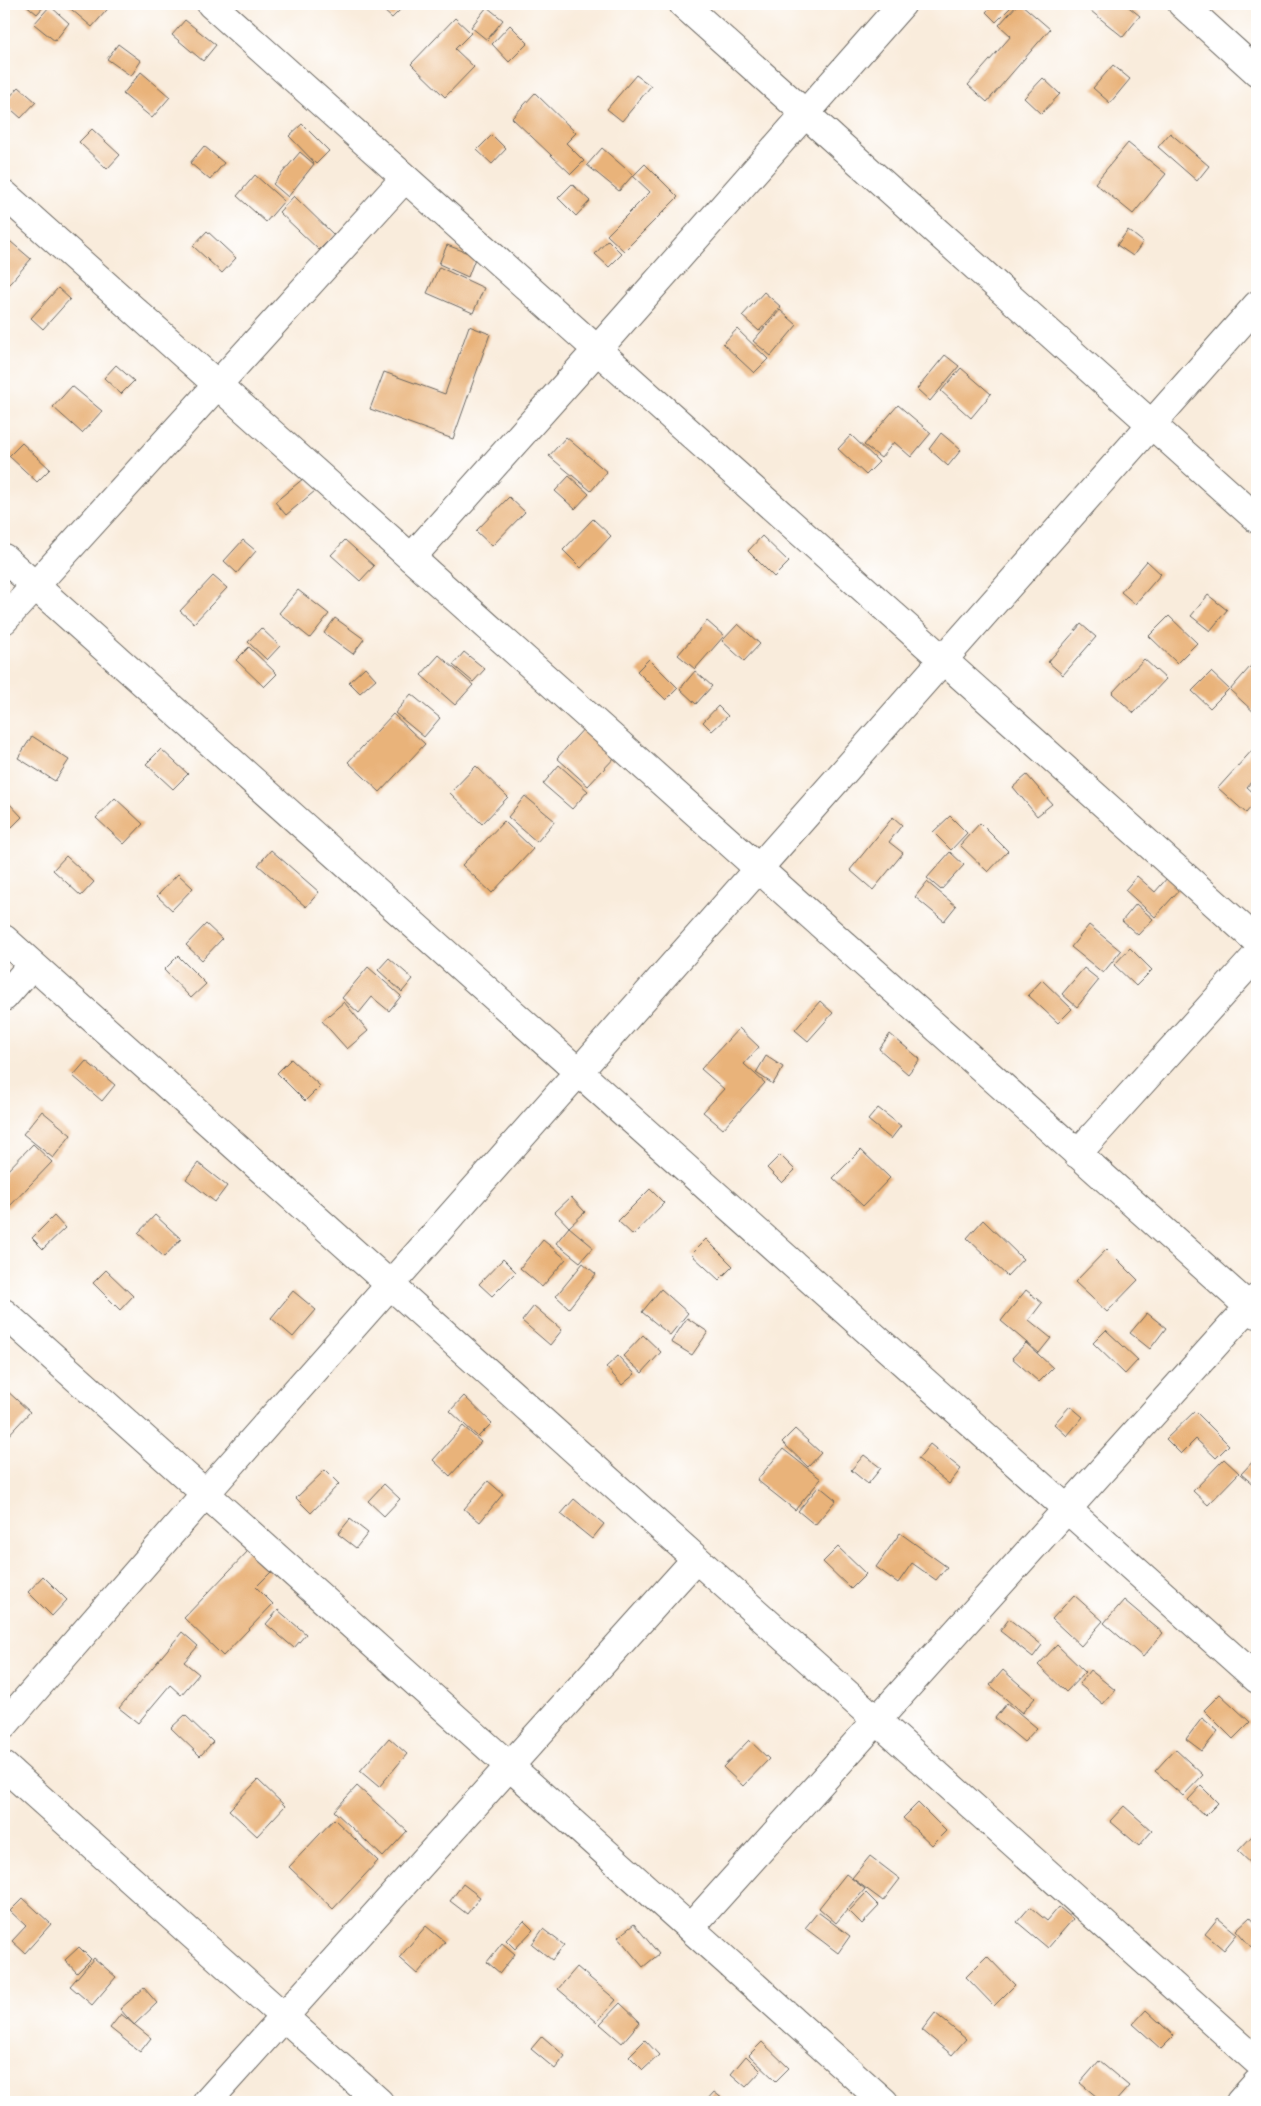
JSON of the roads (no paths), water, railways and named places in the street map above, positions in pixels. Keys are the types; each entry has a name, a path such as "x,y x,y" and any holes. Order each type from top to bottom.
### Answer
{"street":[{"path":"683,4 1257,519"},
{"path":"411,558 902,4"},
{"path":"1182,4 1257,72"},
{"path":"218,6 406,178 1257,942"},
{"path":"4,620 406,178"},
{"path":"4,194 1077,1154 1255,1307 1068,1509 690,1928"},
{"path":"4,1725 1257,304"},
{"path":"4,558 1257,1679"},
{"path":"4,939 1257,2061"},
{"path":"1077,1154 1257,955"},
{"path":"4,997 32,965"},
{"path":"4,1313 884,2102"},
{"path":"206,2102 696,1559"},
{"path":"4,1766 379,2102"},
{"path":"1240,2102 1257,2083"}]}
